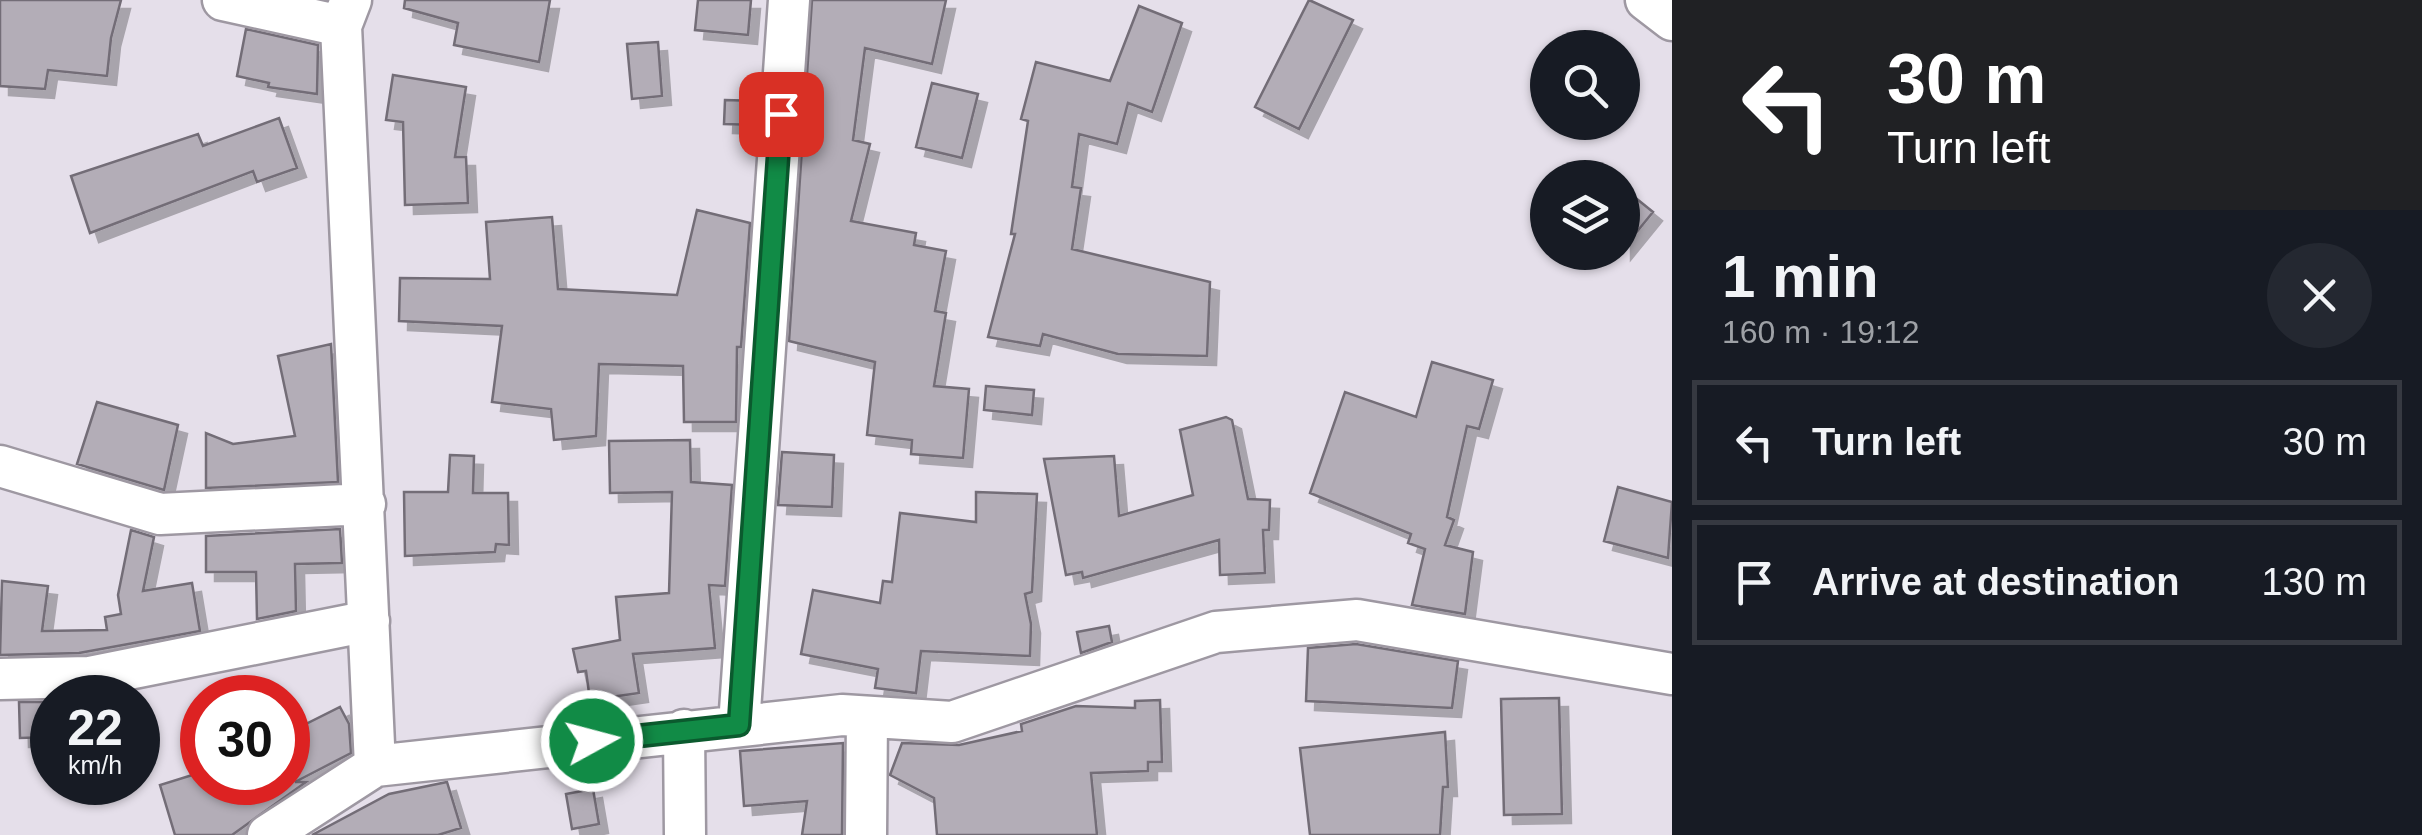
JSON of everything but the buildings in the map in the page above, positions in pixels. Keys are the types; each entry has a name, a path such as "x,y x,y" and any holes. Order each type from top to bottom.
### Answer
{"street":[{"path":"223,0 346,13 375,766"},
{"path":"739,725 789,0"},
{"path":"1646,0 1672,20"},
{"path":"0,466 160,514 365,504"},
{"path":"268,835 375,766 739,725 867,716 952,722 1216,632 1357,620 1672,674"},
{"path":"0,679 89,677 369,621"},
{"path":"866,835 867,716"},
{"path":"684,730 685,835"}],"route":[{"path":"592,741 739,725 781,114"}]}
